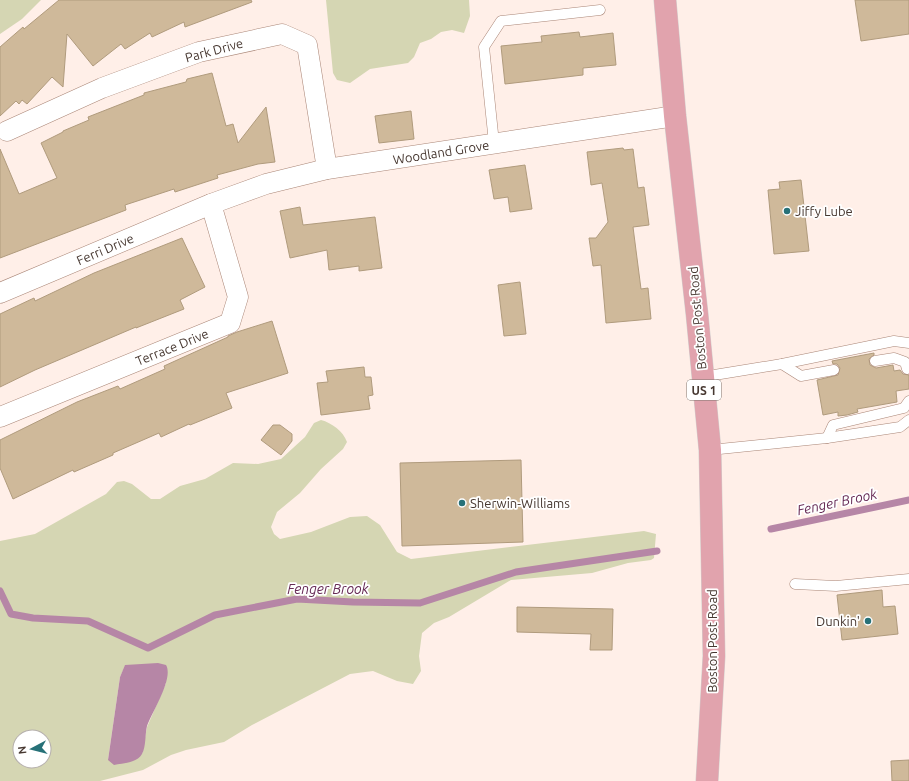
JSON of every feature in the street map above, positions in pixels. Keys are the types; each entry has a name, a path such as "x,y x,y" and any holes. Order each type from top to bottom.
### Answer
{"main road":[{"name":"Boston Post Road","path":"665,0 675,116 697,314 710,450 714,656 707,781"}],"street":[{"name":"Park Drive","path":"7,131 102,88 199,52 282,34 306,45 327,169"},
{"name":"Woodland Grove","path":"211,204 266,184 327,169 675,116"},
{"name":"Ferri Drive","path":"0,293 211,204"},
{"name":"Terrace Drive","path":"0,417 230,324 238,297 211,204"}],"lane":[{"path":"494,143 484,47 501,21 600,10"},
{"path":"702,377 782,364 894,341 909,343"},
{"path":"875,361 894,358 905,362 907,369"},
{"path":"782,364 801,376 834,370"},
{"path":"827,438 833,426 904,408 909,401"},
{"path":"710,450 827,438 900,427 909,420"},
{"path":"795,584 836,586 909,579"}],"green space":[{"path":"0,0 41,0 22,19 0,34"},
{"path":"326,0 469,0 470,16 464,33 452,30 441,32 431,39 420,43 414,57 408,63 370,69 350,83 337,80 333,73"},
{"path":"321,420 333,425 343,434 347,442 343,449 321,469 300,493 277,512 271,527 274,534 280,539 311,532 350,517 367,516 380,525 397,552 411,559 644,531 656,534 654,558 651,560 628,563 592,573 511,580 449,617 434,623 422,633 419,656 421,671 413,684 397,681 373,671 350,674 252,725 224,742 186,750 171,755 143,770 100,781 0,781 0,541 35,534 106,494 117,482 124,481 132,484 151,499 160,499 180,486 205,479 233,463 258,464 281,459 305,437 314,423","holes":["125,666 166,683 147,727 142,754 108,760 120,677"]}],"shaded area":[{"path":"158,663 166,665 168,671 167,678 165,686 147,726 142,754 133,761 114,765 108,760 120,677 125,665"}],"building":[{"path":"59,0 251,0 252,2 185,27 184,22 152,37 150,33 125,49 121,44 93,66 67,34 63,87 52,77 27,104 22,100 19,104 16,101 0,116 0,47 23,27 24,29"},
{"path":"855,0 909,0 909,34 861,41"},
{"path":"579,32 580,37 613,33 616,65 583,68 583,75 505,84 501,46 542,42 541,36"},
{"path":"212,73 226,126 233,124 238,143 266,107 275,162 258,164 217,175 218,178 175,192 174,189 125,205 126,210 0,258 0,149 19,194 57,178 41,143 63,131 89,120 88,117 144,95 144,93 186,82 187,79"},
{"path":"411,111 414,139 379,143 375,116"},
{"path":"623,148 624,150 633,149 638,188 644,187 649,225 633,227 641,289 648,288 651,319 606,323 601,265 593,266 589,238 596,238 608,222 602,183 591,185 587,152"},
{"path":"525,165 532,209 510,212 508,197 494,199 489,170"},
{"name":"Jiffy Lube","path":"801,180 809,251 774,254 768,190 780,189 779,182"},
{"path":"300,207 303,225 375,217 382,268 359,271 359,266 329,270 327,250 290,258 280,211"},
{"path":"182,238 205,287 180,300 184,309 136,327 35,370 0,387 0,314 34,298 35,301 94,273"},
{"path":"520,282 526,334 504,336 498,285"},
{"path":"272,321 288,373 226,393 232,408 190,425 189,424 161,437 159,433 74,472 73,470 13,499 0,468 0,440 77,402 118,386 120,389 165,369 164,366 237,332"},
{"path":"874,353 874,355 869,359 870,365 876,368 893,365 894,371 900,370 903,374 909,375 909,389 896,391 897,402 857,409 858,412 847,415 838,416 838,412 823,415 817,380 838,375 840,368 837,364 833,364 832,361"},
{"path":"364,367 365,377 371,377 373,395 368,396 370,409 321,415 317,383 328,382 326,371"},
{"path":"273,425 280,425 292,434 292,441 281,455 261,440"},
{"name":"Sherwin-Williams","path":"521,460 523,542 402,546 400,463"},
{"name":"Dunkin'","path":"882,590 883,607 895,606 898,634 842,640 837,595"},
{"path":"517,607 613,609 612,650 590,650 591,634 517,632"},
{"path":"909,760 909,781 892,781 891,761"}],"waterway":[{"name":"Fenger Brook","path":"771,529 909,500"},
{"name":"Fenger Brook","path":"0,591 11,614 33,618 88,621 148,648 215,615 297,599 420,603 516,572 657,551"}],"place":[{"name":"Jiffy Lube","path":"787,211"},
{"name":"Sherwin-Williams","path":"462,503"},
{"name":"Dunkin'","path":"868,621"}]}
